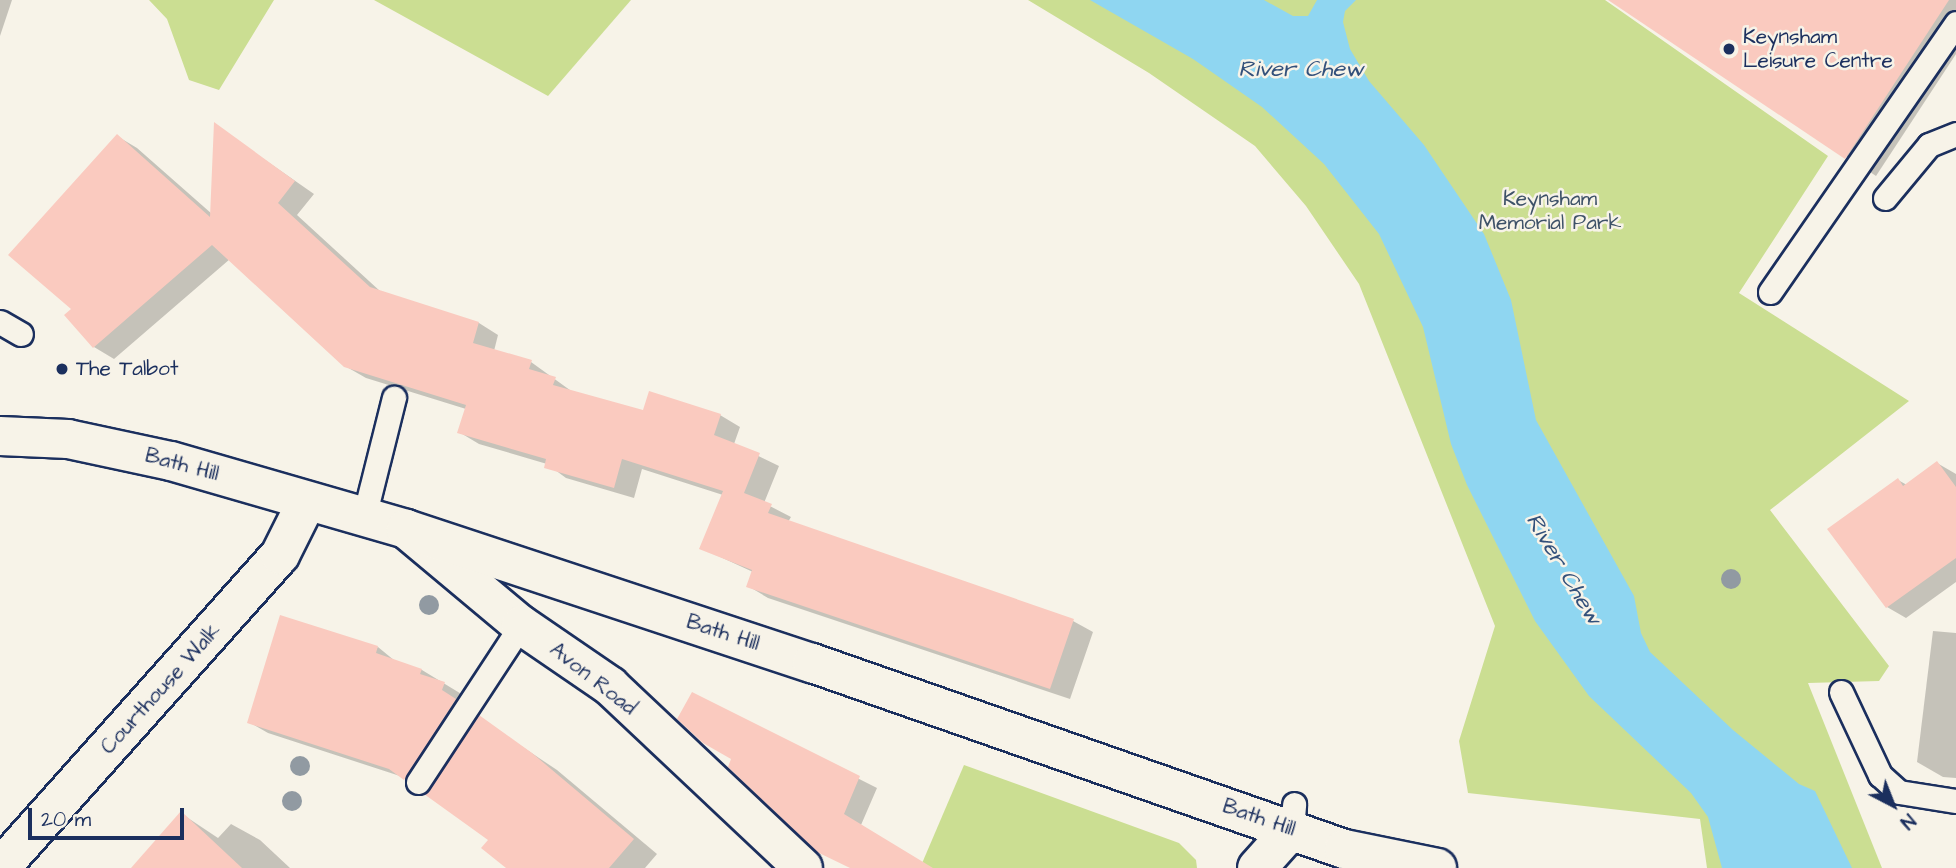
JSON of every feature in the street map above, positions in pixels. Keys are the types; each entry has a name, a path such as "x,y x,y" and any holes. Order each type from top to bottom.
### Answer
{"main road":[{"name":"Bath Hill","path":"0,436 81,442 170,461 406,529 1293,817 1344,849 1437,868"},
{"name":"Courthouse Walk","path":"0,868 280,555 307,501"},
{"name":"Avon Road","path":"406,529 521,625 610,686 803,868"},
{"path":"1257,868 1293,817"}],"lane":[{"path":"1770,292 1956,23"},
{"path":"1885,198 1929,145 1956,134"},
{"path":"0,322 21,334"},
{"path":"364,517 394,398"},
{"path":"418,782 521,625"},
{"path":"1841,692 1880,775 1899,792 1956,801"}],"green space":[{"path":"149,0 274,0 219,90 189,80 167,19"},
{"path":"374,0 631,0 548,96"},
{"name":"Keynsham Memorial Park","path":"1028,0 1605,0 1828,156 1739,293 1909,401 1770,510 1889,666 1879,681 1808,683 1882,868 1707,868 1700,819 1468,793 1459,741 1495,626 1359,284 1306,206 1255,146 1149,73"},
{"path":"964,765 1179,843 1196,860 1197,868 920,868"}],"water":[{"name":"River Chew","path":"1090,0 1264,0 1293,16 1308,16 1317,0 1356,0 1345,11 1343,22 1350,49 1369,81 1424,145 1484,234 1511,300 1536,420 1634,596 1641,633 1650,652 1733,730 1799,784 1815,791 1852,868 1722,868 1708,817 1691,793 1589,696 1535,621 1467,485 1451,444 1423,327 1379,234 1324,164 1262,107 1193,59"}],"building":[{"path":"1608,0 1949,0 1845,159"},
{"path":"214,122 295,181 278,203 370,287 479,322 473,343 532,360 529,369 556,377 553,385 643,410 649,391 721,414 714,435 760,453 744,493 772,504 768,513 1074,619 1050,689 746,587 752,570 699,549 723,491 622,459 614,488 544,468 546,459 457,433 466,405 344,367 212,245 93,348 64,315 71,309 8,255 117,134 210,217"},
{"path":"1937,461 1956,487 1956,558 1886,608 1827,529 1898,478 1903,486"},
{"path":"280,615 378,646 376,653 422,669 420,674 445,682 442,690 456,699 404,780 389,769 247,723"},
{"path":"692,692 860,776 844,814 933,868 850,868 817,852 728,767 731,759 703,743 677,719"},
{"path":"479,715 532,753 634,839 609,868 506,868 481,848 488,840 424,794"},
{"path":"181,811 242,868 131,868"}],"place":[{"name":"Keynsham Leisure Centre","path":"1729,49"},
{"name":"The Talbot","path":"62,369"}]}
